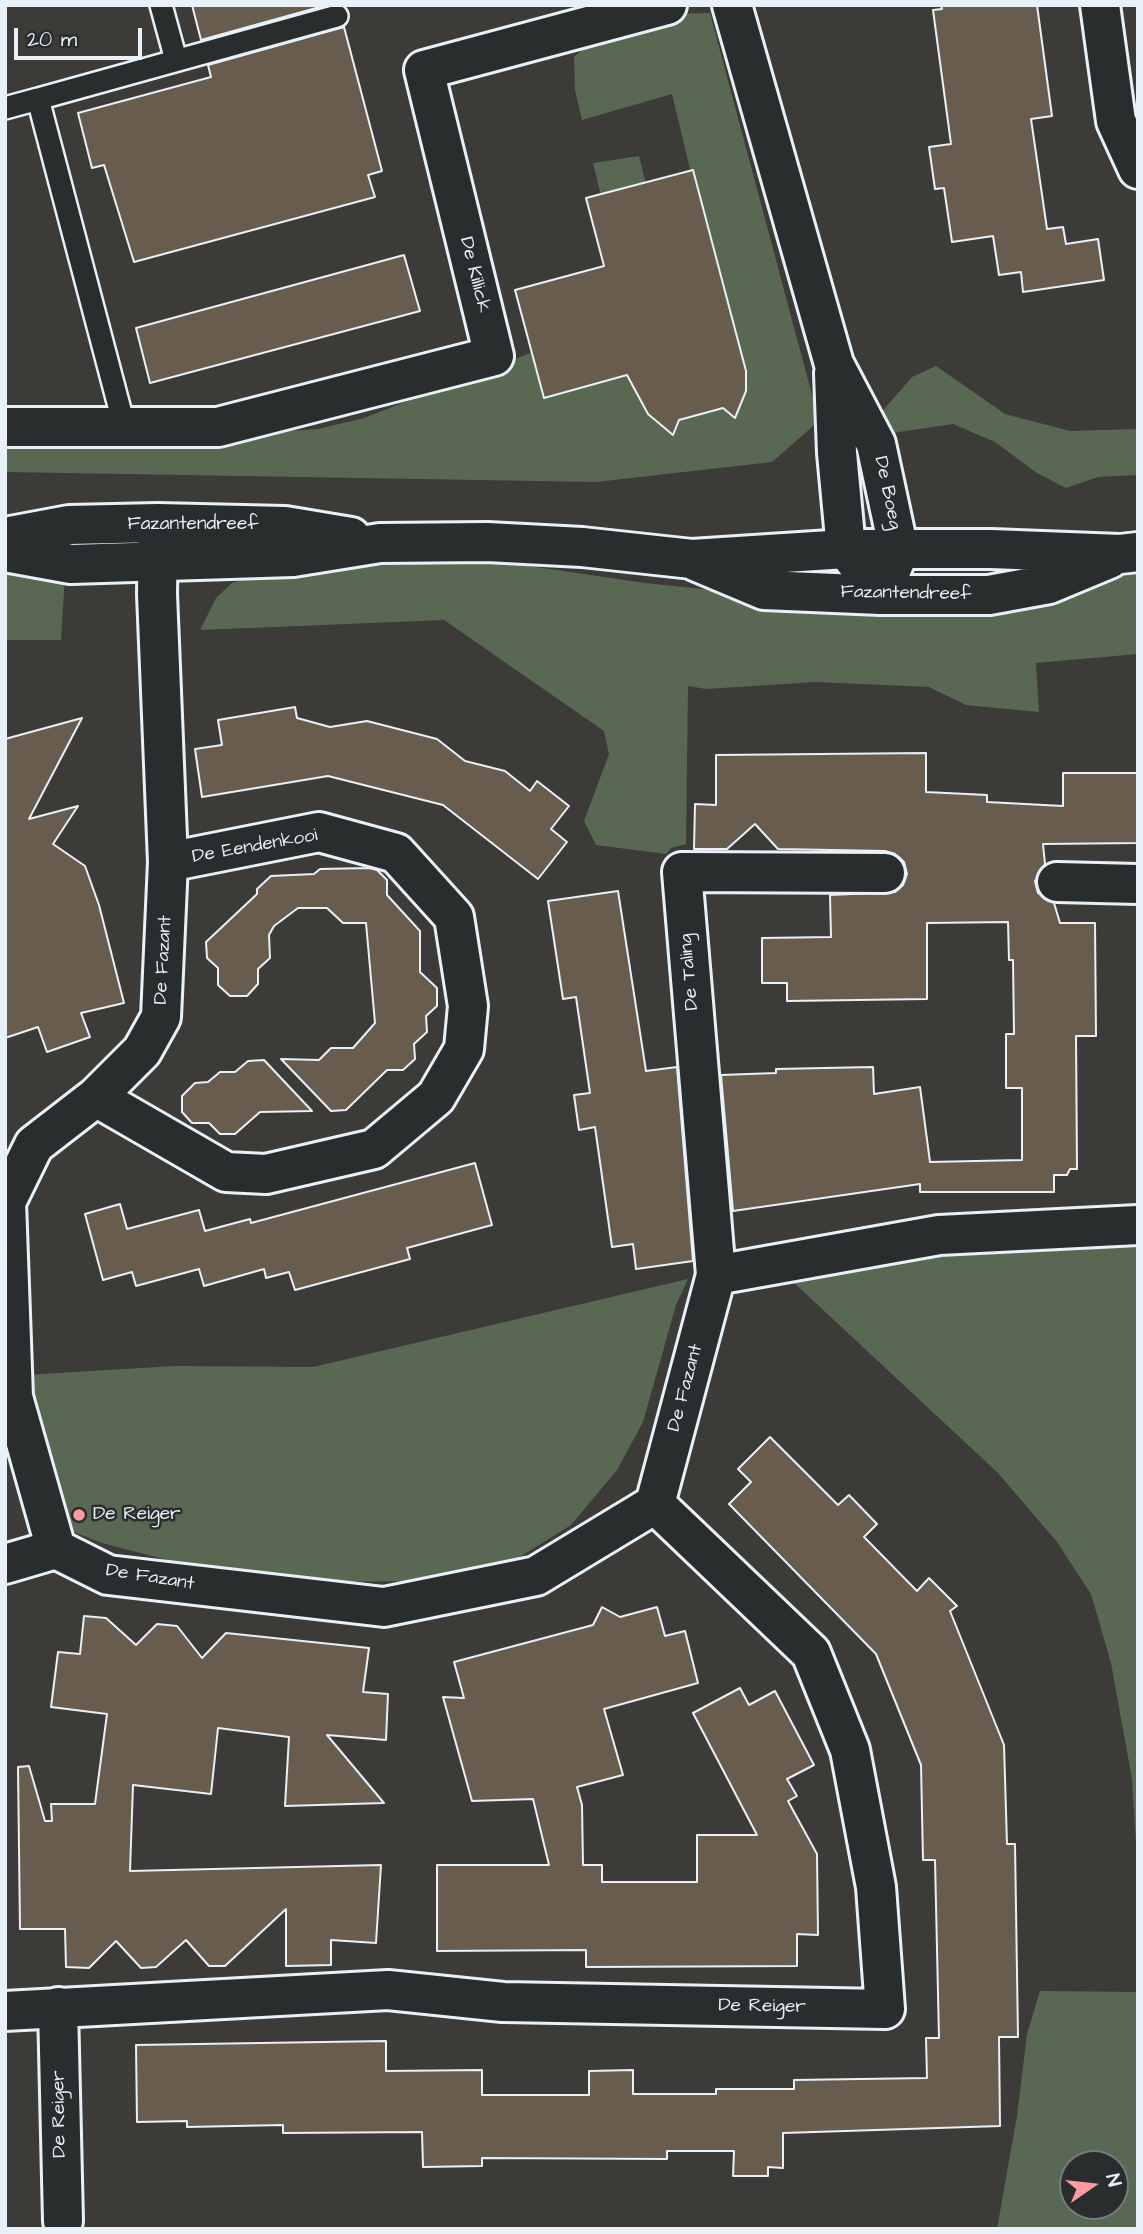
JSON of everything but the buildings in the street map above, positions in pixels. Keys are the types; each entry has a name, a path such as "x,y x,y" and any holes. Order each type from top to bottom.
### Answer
{"street":[{"name":"De Killick","path":"5,426 218,426 494,356 424,70 667,5"},
{"name":"De Boeg","path":"732,5 834,364 876,444 899,551 881,595"},
{"path":"1100,5 1116,121 1138,169"},
{"name":"De Boeg","path":"834,364 837,453 846,550"},
{"name":"Fazantendreef","path":"5,537 69,525 158,523 285,526 380,542 487,542 582,547 692,559 846,550 991,549 1129,553"},
{"name":"De Fazant","path":"158,523 157,562 168,862 161,1017 142,1051 96,1097 20,1136 6,1202 13,1397 56,1549 108,1575 384,1607 536,1576 655,1504 716,1275"},
{"name":"Fazantendreef","path":"5,552 71,564 157,562 293,557 380,542"},
{"path":"846,550 881,595"},
{"name":"Fazantendreef","path":"692,559 764,590 881,595 989,595 1049,584 1129,553"},
{"name":"De Eendenkooi","path":"96,1097 226,1172 266,1174 374,1149 436,1097 464,1049 468,1006 454,917 396,853 319,832 168,862"},
{"name":"De Taling","path":"716,1275 682,872 885,873"},
{"path":"1057,882 1138,884"},
{"path":"716,1275 939,1235 1138,1225"},
{"name":"De Reiger","path":"5,2011 388,1990 503,2002 885,2009 876,1886 850,1750 811,1653 655,1504"},
{"path":"5,1564 56,1549"},
{"name":"De Reiger","path":"58,2007 63,2221"}],"lane":[{"path":"161,5 176,60"},
{"path":"5,107 337,16"},
{"path":"38,99 124,425"}],"green space":[{"path":"710,13 819,421 772,462 596,482 5,472 5,440 228,435 318,429 364,418 561,341 621,278 593,163 639,156 676,304 720,294 672,94 582,120 575,90 574,57 598,36 667,14"},
{"path":"936,366 1005,414 1070,431 1138,429 1138,475 1098,477 1066,488 1037,473 995,442 953,424 886,434 879,415 912,377"},
{"path":"335,562 502,562 645,583 799,599 1074,589 1138,571 1138,654 1036,663 1039,712 966,705 929,687 816,682 706,689 688,686 686,844 671,848 666,854 596,845 584,821 609,754 604,731 444,620 200,630 216,598 232,583 264,572"},
{"path":"5,574 65,576 61,640 5,640"},
{"path":"1138,1234 1138,1878 1132,1779 1111,1663 1091,1594 1057,1542 998,1473 791,1280 999,1238"},
{"path":"688,1279 676,1305 643,1422 617,1470 571,1525 515,1560 428,1581 314,1582 183,1564 102,1543 71,1531 43,1484 24,1375 175,1366 313,1367"},
{"path":"1040,1991 1138,1992 1138,2229 997,2229 1017,2116 1027,2034"}],"place":[{"name":"De Reiger","path":"79,1515"}]}
